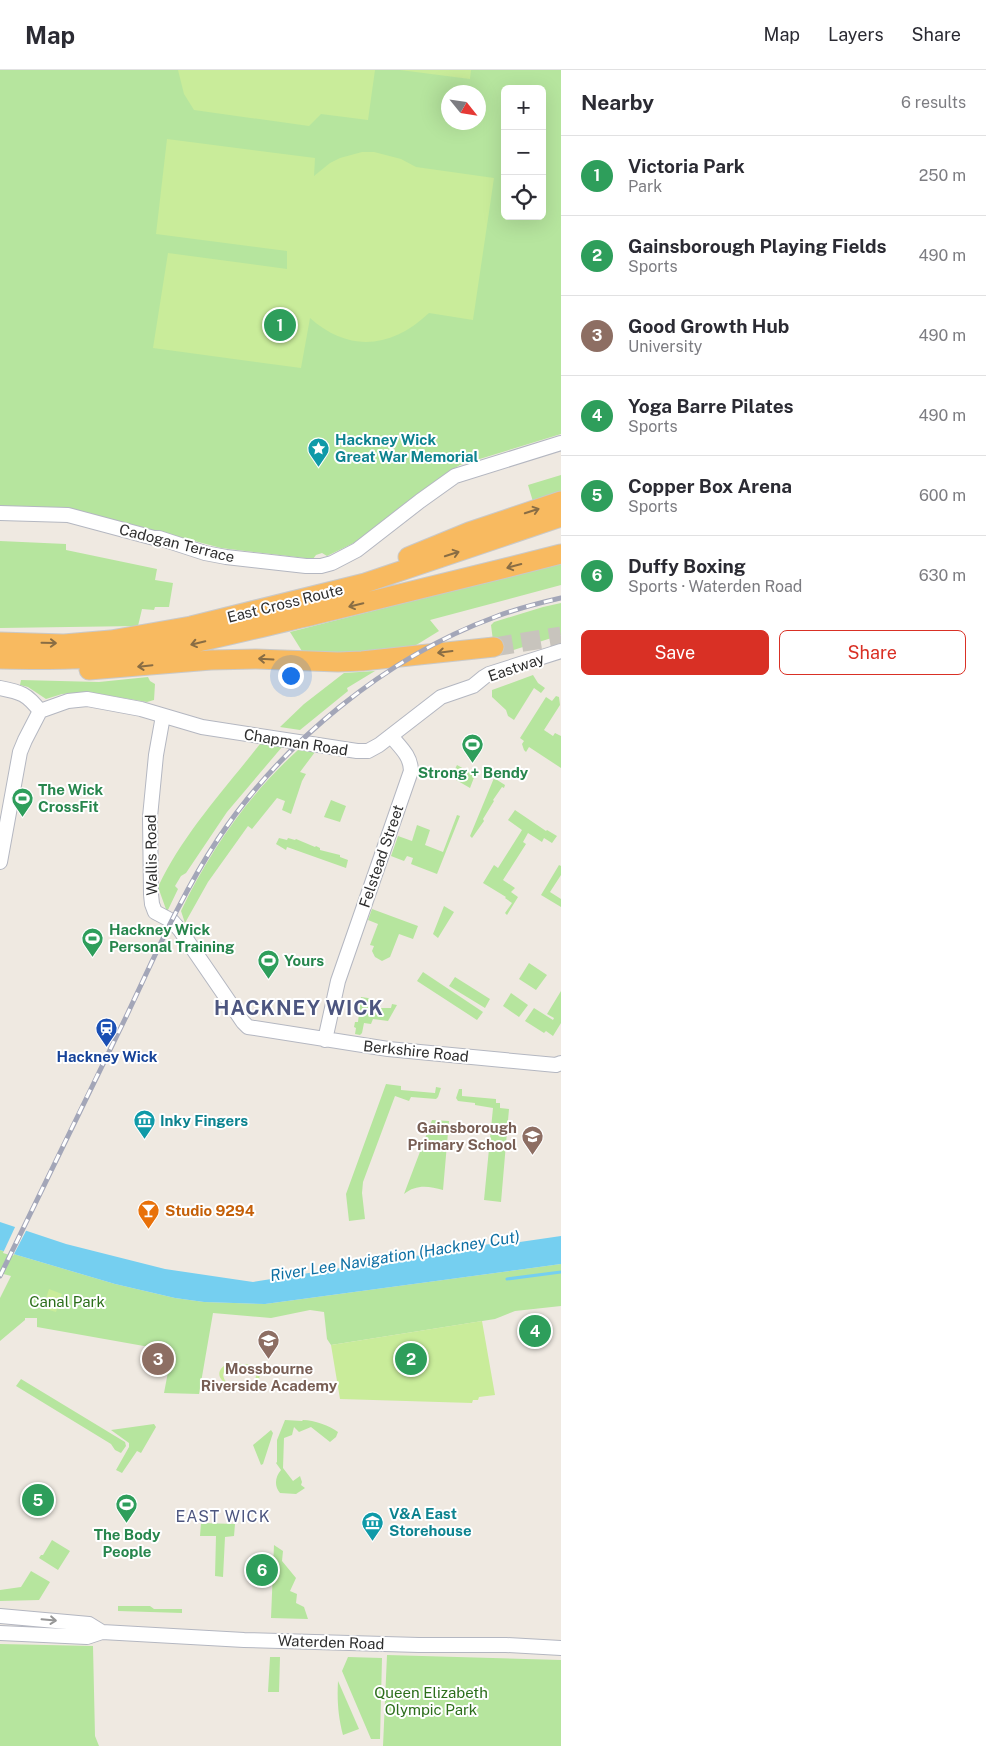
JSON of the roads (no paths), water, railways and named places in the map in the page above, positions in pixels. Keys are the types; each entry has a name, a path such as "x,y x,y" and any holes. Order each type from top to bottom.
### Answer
{"highway":[{"path":"220,619 369,573 469,532 561,501"},
{"name":"East Cross Route","path":"0,642 64,644 111,640 156,633 220,619 365,583 561,517"},
{"path":"0,658 91,658 142,653 194,644 561,554"},
{"path":"0,669 88,670 211,660 256,659 362,661 494,647"}],"street":[{"name":"Cadogan Terrace","path":"0,513 68,515 93,523 159,538 204,553 306,566 321,566 332,563 357,550 455,476 561,443"},
{"name":"Eastway","path":"473,686 489,674 561,651"},
{"name":"Chapman Road","path":"40,710 68,700 87,699 123,704 190,724 215,729 357,751 368,750 391,736 441,697 473,686"},
{"path":"0,688 18,691 30,698 40,710 20,752 0,862"},
{"name":"Wallis Road","path":"163,716 156,755 150,817 150,886 153,909 158,914 172,921 180,930 243,1022 248,1027 271,1031"},
{"name":"Felstead Street","path":"325,1040 338,981 410,771 410,763 407,756 391,736"},
{"name":"Berkshire Road","path":"271,1031 428,1054 556,1065 561,1063"},
{"name":"Waterden Road","path":"0,1616 89,1624 102,1632"},
{"name":"Waterden Road","path":"0,1633 87,1637 102,1632 247,1640 419,1645 506,1645 561,1648"}],"water":[{"path":"0,1222 66,1244 165,1269 253,1282 496,1243 513,1243 561,1236 561,1264 265,1304 204,1302 175,1298 115,1284 0,1250"}],"waterway":[{"path":"507,1279 561,1272"}],"tunnel":[{"path":"494,647 561,636"}],"railway":[{"path":"0,1276 180,904 218,839 244,804 273,769 305,737 376,680 415,655 454,634 503,614 561,598"}],"place":[{"name":"Victoria Park","path":"280,325"},
{"name":"Hackney Wick Great War Memorial","path":"319,467"},
{"name":"Strong + Bendy","path":"473,763"},
{"name":"The Wick CrossFit","path":"22,817"},
{"name":"Hackney Wick Personal Training","path":"93,957"},
{"name":"Yours","path":"268,979"},
{"name":"Hackney Wick","path":"107,1047"},
{"name":"Inky Fingers","path":"144,1139"},
{"name":"Gainsborough Primary School","path":"533,1155"},
{"name":"Studio 9294","path":"149,1229"},
{"name":"Yoga Barre Pilates","path":"535,1331"},
{"name":"Good Growth Hub","path":"158,1359"},
{"name":"Mossbourne Riverside Academy","path":"269,1359"},
{"name":"Gainsborough Playing Fields","path":"411,1359"},
{"name":"Copper Box Arena","path":"38,1500"},
{"name":"The Body People","path":"127,1524"},
{"name":"V&A East Storehouse","path":"373,1541"},
{"name":"Duffy Boxing","path":"262,1570"}],"district":[{"name":"HACKNEY WICK","path":"299,1008"},
{"name":"EAST WICK","path":"223,1516"}],"water label":[{"name":"River Lee Navigation (Hackney Cut)","path":"395,1256"}],"park label":[{"name":"Canal Park","path":"67,1301"},
{"name":"Queen Elizabeth Olympic Park","path":"431,1700"}]}
